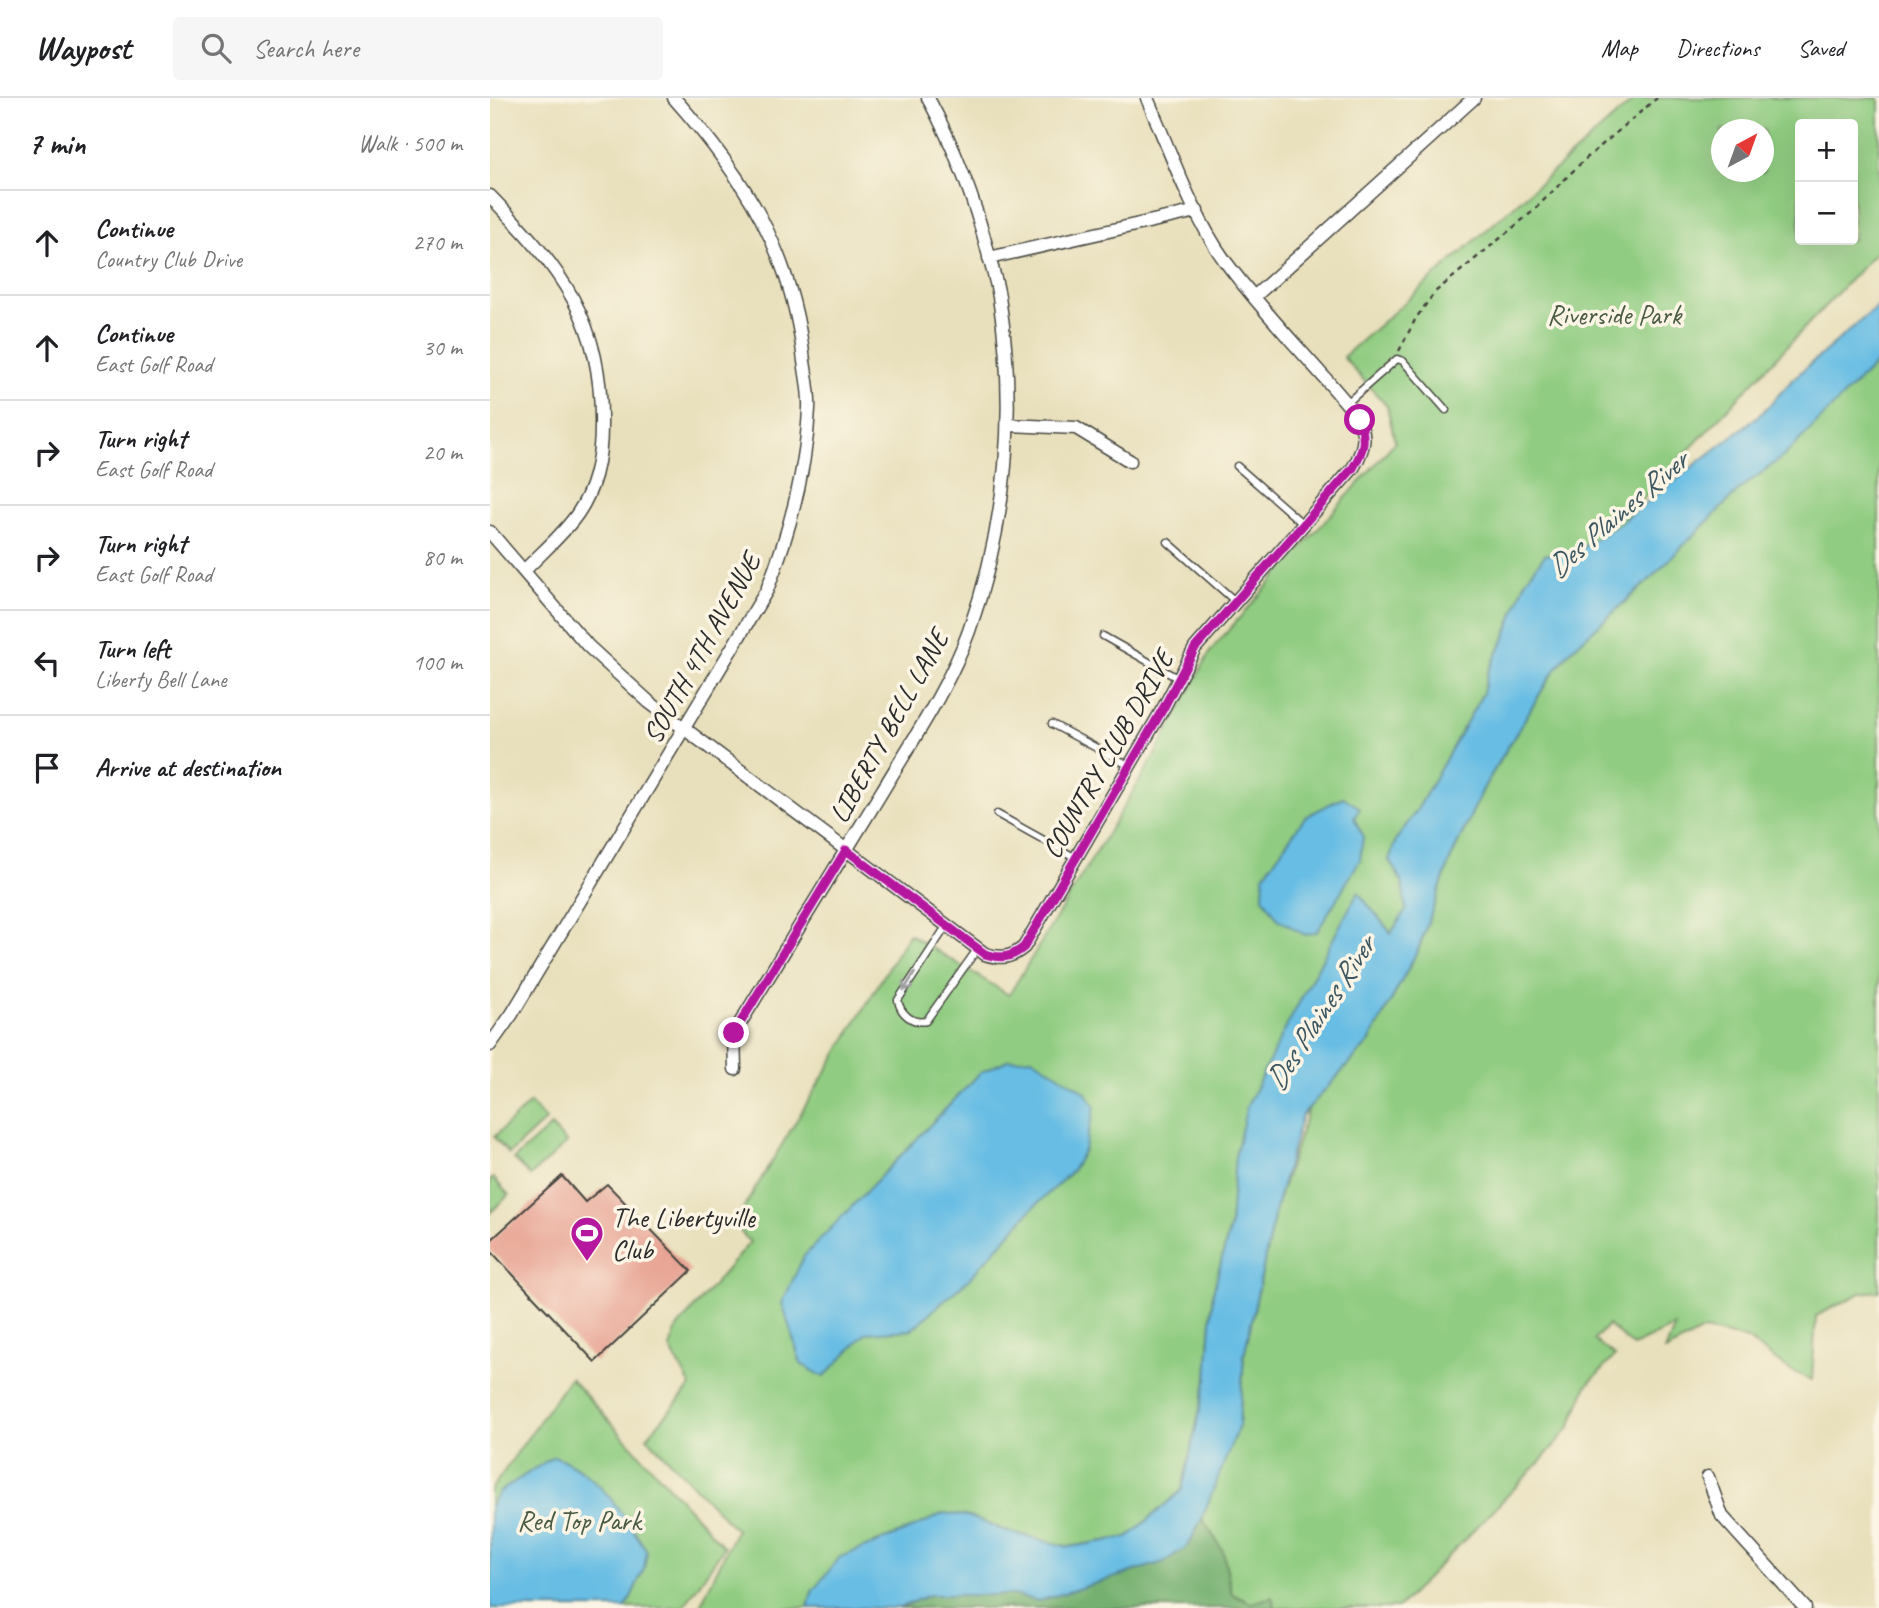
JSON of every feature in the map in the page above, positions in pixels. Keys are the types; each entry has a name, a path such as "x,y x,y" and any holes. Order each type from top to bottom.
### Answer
{"street":[{"name":"SOUTH 4TH AVENUE","path":"490,1045 512,1014 767,590 782,552 803,472 810,406 801,336 779,253 749,195 712,141 674,98"},
{"name":"LIBERTY BELL LANE","path":"735,1069 734,1033 940,695 968,632 994,552 1004,486 1009,425 999,296 965,178 944,127 928,98"},
{"path":"1147,98 1205,229 1224,260 1350,407"},
{"path":"1254,297 1474,98"},
{"path":"490,196 534,241 566,284 585,321 596,358 602,400 601,443 594,482 579,512 524,571"},
{"path":"989,258 1197,211"},
{"name":"COUNTRY CLUB DRIVE","path":"978,948 997,958 1015,955 1024,947 1130,766 1195,648 1353,468 1363,452 1364,435 1360,420 1350,407"},
{"path":"1009,425 1076,428 1130,461"},
{"path":"490,532 589,646 649,702 978,948"},
{"path":"1708,1477 1723,1516 1805,1608"}],"lane":[{"path":"1350,407 1396,359 1403,361 1446,410"},
{"path":"1237,466 1303,524"},
{"path":"1168,542 1235,601"},
{"path":"1103,636 1179,678"},
{"path":"1052,724 1130,766"},
{"path":"997,814 1076,858"},
{"path":"947,925 898,1000 901,1010 910,1018 917,1022 926,1021 978,948"}],"path":[{"path":"1396,359 1416,318 1435,292 1532,212 1583,161 1657,98"}],"green space":[{"name":"Riverside Park","path":"1636,98 1879,98 1879,249 1619,524 1580,549 1545,556 1526,580 1505,638 1488,672 1483,693 1417,810 1396,840 1389,860 1402,882 1407,910 1391,933 1358,893 1235,1157 1230,1227 1213,1293 1207,1378 1182,1490 1128,1537 1069,1547 1006,1531 967,1516 904,1532 874,1543 812,1592 808,1608 699,1608 736,1530 647,1437 691,1386 670,1348 677,1328 750,1242 734,1224 909,934 1009,995 1154,757 1211,650 1395,442 1387,406 1343,357"},
{"path":"1879,360 1879,1291 1861,1293 1816,1316 1812,1380 1788,1369 1747,1339 1704,1330 1665,1351 1675,1326 1633,1346 1608,1325 1594,1340 1615,1356 1587,1385 1570,1427 1540,1462 1398,1608 899,1608 1164,1562 1239,1425 1244,1356 1276,1207 1309,1107 1369,1042 1418,950 1451,858 1484,787 1550,677 1570,651 1648,581 1741,488 1784,455"},
{"path":"530,1103 546,1120 509,1154 494,1137"},
{"path":"551,1126 567,1143 530,1176 514,1159"},
{"path":"493,1178 509,1195 490,1213 490,1181"},
{"name":"Red Top Park","path":"570,1378 724,1547 683,1608 490,1608 490,1491"},
{"path":"1202,1518 1223,1551 1232,1594 1251,1603 1272,1597 1275,1608 899,1608 929,1595 1013,1595 1039,1601 1188,1546"}],"water":[{"name":"Des Plaines River","path":"1879,305 1879,360 1784,456 1741,488 1648,581 1570,651 1550,677 1484,787 1451,858 1418,950 1369,1042 1302,1115 1276,1207 1244,1356 1239,1425 1188,1546 1164,1562 1039,1601 1013,1595 929,1595 899,1608 808,1608 812,1592 840,1557 944,1513 967,1516 1006,1531 1069,1547 1128,1537 1182,1490 1207,1378 1213,1293 1230,1227 1235,1157 1247,1106 1358,892 1391,933 1406,910 1402,882 1389,860 1396,840 1417,810 1483,693 1488,672 1505,638 1526,580 1545,555 1580,549 1619,524 1763,412 1794,378"},
{"path":"1343,797 1360,808 1354,818 1363,836 1360,860 1317,932 1305,935 1278,919 1263,897 1264,875 1305,817"},
{"path":"1032,1058 1085,1092 1095,1107 1084,1150 1072,1171 1032,1209 970,1278 911,1330 866,1333 824,1377 801,1364 782,1303 804,1256 981,1072 1008,1060"},
{"path":"554,1456 570,1463 597,1484 647,1551 644,1569 626,1608 490,1608 490,1506 499,1492"}],"building":[{"path":"562,1176 585,1202 607,1184 691,1271 595,1362 490,1250 490,1241"}],"place":[{"name":"The Libertyville Club","path":"587,1263"}],"route":[{"path":"734,1033 846,850 985,954 1006,958 1015,955 1024,947 1164,707 1195,648 1353,468 1363,452 1364,435 1360,420"}]}
